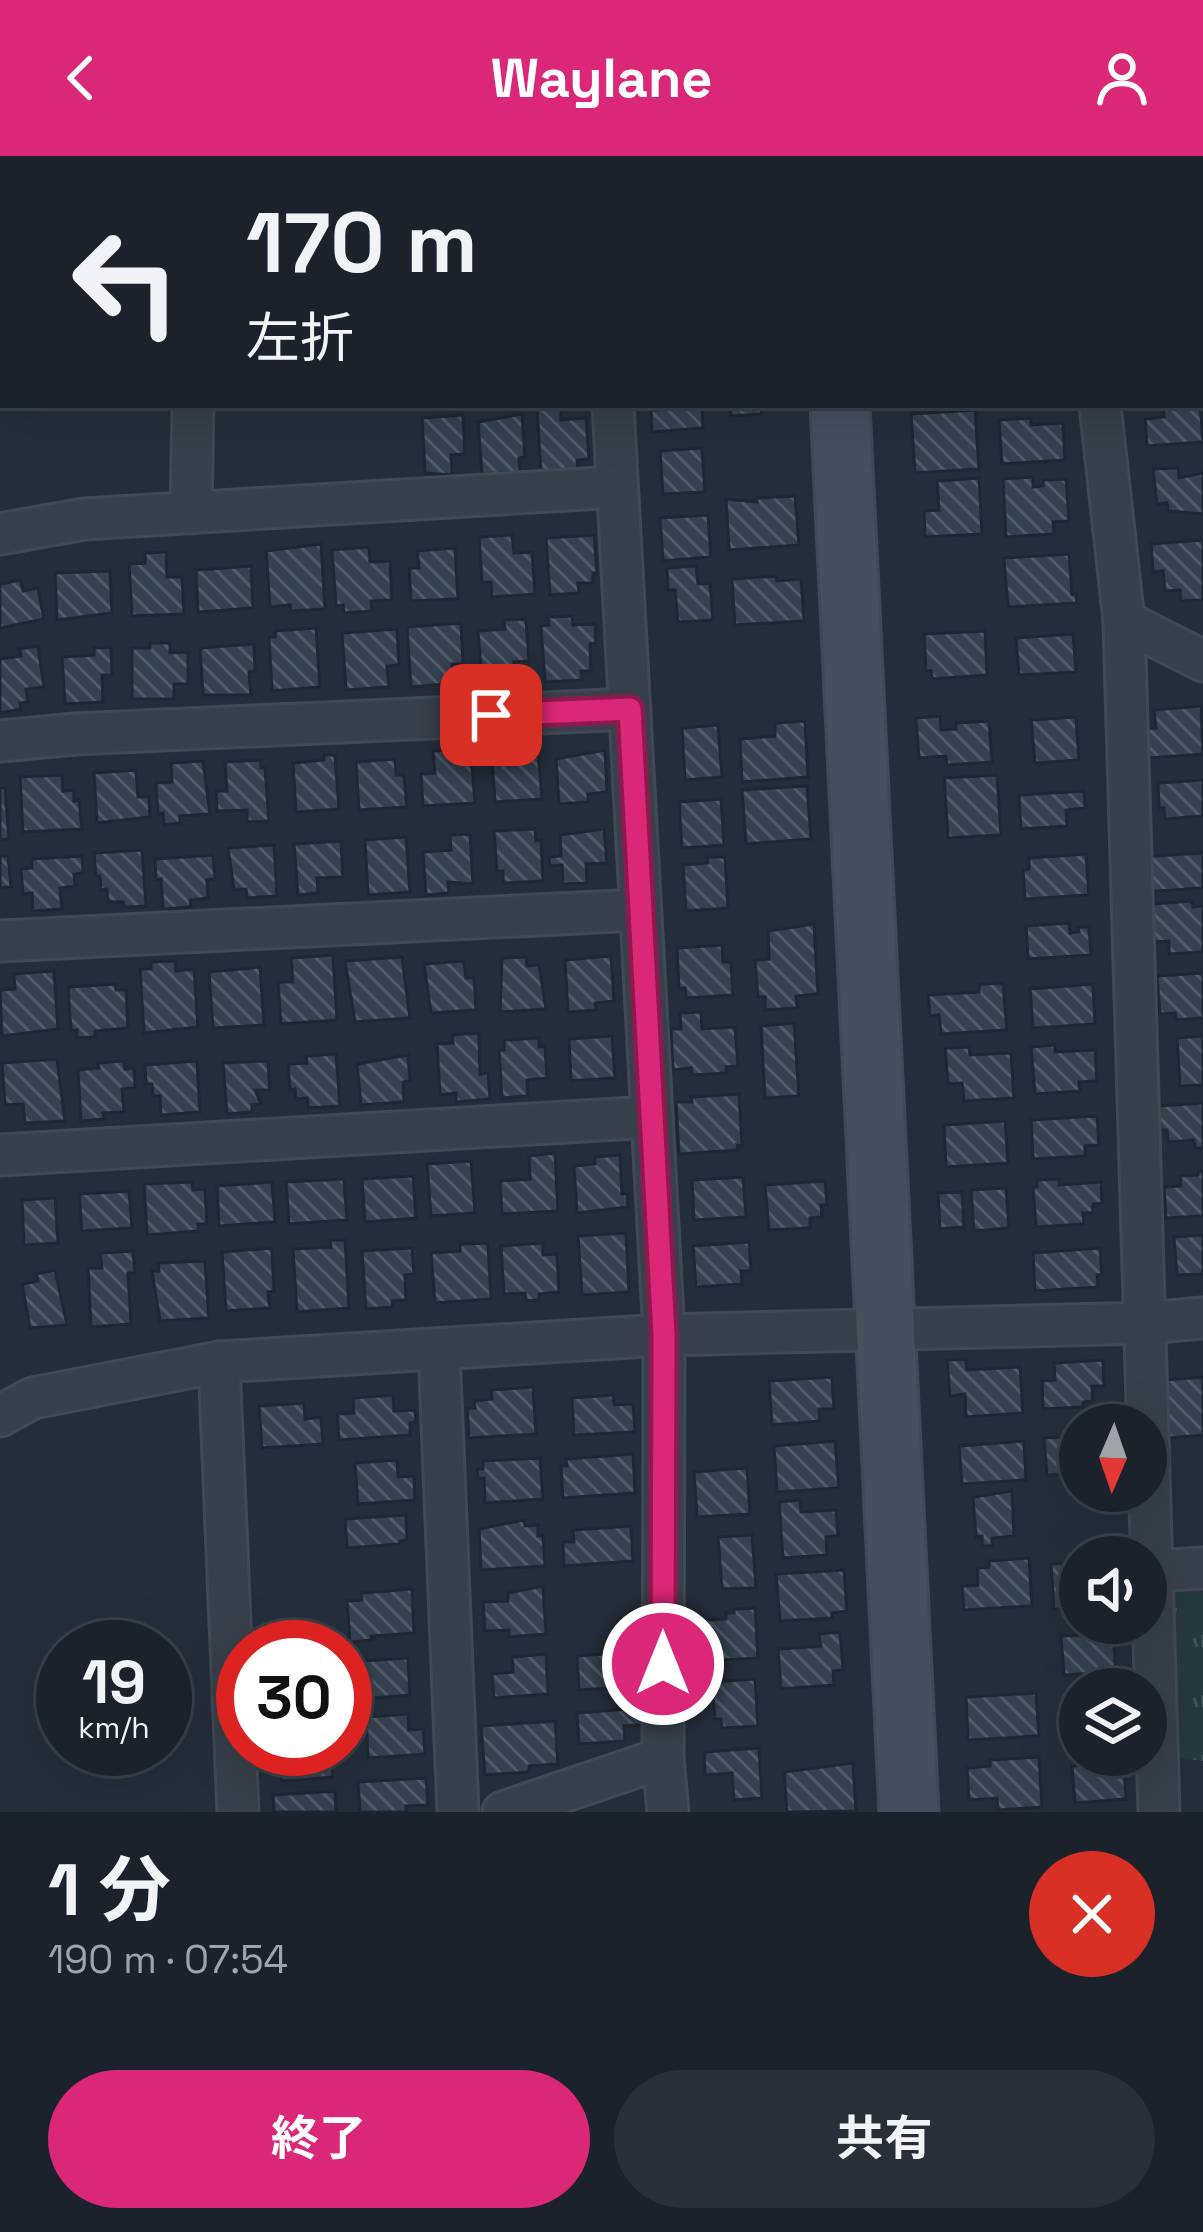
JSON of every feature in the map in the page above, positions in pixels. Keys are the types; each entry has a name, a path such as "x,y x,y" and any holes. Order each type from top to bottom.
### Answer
{"street":[{"path":"191,513 193,408"},
{"path":"614,408 664,1335 663,1758 668,1812"},
{"path":"840,408 909,1812"},
{"path":"1100,408 1124,621 1152,1536"},
{"path":"0,534 84,519 617,488"},
{"path":"1124,621 1203,661"},
{"path":"0,741 630,709"},
{"path":"0,941 639,910"},
{"path":"0,1155 652,1117"},
{"path":"0,1416 33,1398 219,1361 664,1335 1203,1318"},
{"path":"439,1350 458,1812"},
{"path":"219,1361 238,1812"},
{"path":"1167,1570 1203,1568"},
{"path":"1155,1644 1159,1812"},
{"path":"503,1812 663,1758"}],"green space":[{"path":"1186,1576 1203,1576 1203,1761 1173,1757 1167,1593"}],"building":[{"path":"537,408 561,408 561,420 586,418 589,459 577,460 578,471 541,474"},
{"path":"702,408 703,428 652,432 651,410"},
{"path":"730,408 761,408 761,414 731,416"},
{"path":"1164,408 1200,408 1203,442 1147,446 1145,419 1164,417"},
{"path":"975,410 979,469 915,473 911,414"},
{"path":"522,414 525,457 519,458 520,472 482,474 478,422"},
{"path":"463,415 465,454 451,455 452,475 425,473 422,418"},
{"path":"1031,418 1031,425 1063,423 1065,460 1002,464 999,420"},
{"path":"702,448 705,492 663,494 660,451"},
{"path":"1178,468 1179,478 1203,473 1203,514 1168,511 1167,503 1157,504 1153,469"},
{"path":"1033,477 1033,487 1043,486 1043,480 1066,479 1069,521 1053,522 1054,534 1006,537 1003,479"},
{"path":"979,478 982,534 925,537 924,511 939,510 937,481"},
{"path":"795,496 799,545 729,550 726,499 757,502 756,498"},
{"path":"708,515 711,557 663,561 660,518"},
{"path":"512,535 514,553 532,552 535,594 492,597 491,582 482,583 479,537"},
{"path":"594,535 597,573 593,573 593,583 578,583 579,593 550,595 546,538"},
{"path":"1203,540 1203,600 1181,601 1180,590 1165,591 1163,571 1153,572 1151,544"},
{"path":"321,544 325,609 270,607 266,551"},
{"path":"369,547 370,562 390,561 392,600 371,601 372,611 344,613 343,605 336,606 332,550"},
{"path":"455,548 458,599 411,601 409,568 419,568 417,551"},
{"path":"166,552 167,577 182,577 184,614 132,616 129,564 145,563 145,553"},
{"path":"1069,554 1077,603 1008,607 1004,558"},
{"path":"251,566 253,608 198,612 196,570"},
{"path":"696,566 698,584 710,583 713,620 678,622 667,568"},
{"path":"110,571 112,613 57,620 55,573"},
{"path":"776,576 777,581 801,579 804,621 735,625 732,579"},
{"path":"21,580 23,591 38,588 44,619 0,628 0,584"},
{"path":"572,616 573,625 595,624 591,671 581,671 582,680 545,682 541,626 549,625 548,617"},
{"path":"526,619 529,661 514,662 515,669 505,670 506,679 482,681 478,631 505,629 504,620"},
{"path":"461,623 463,664 452,664 452,678 446,684 411,687 407,627"},
{"path":"316,628 320,687 272,691 269,637 275,637 275,631"},
{"path":"397,629 399,665 387,666 389,687 346,690 342,633"},
{"path":"985,631 987,675 932,679 931,671 926,670 924,634"},
{"path":"1073,634 1076,672 1019,675 1016,638"},
{"path":"150,643 170,643 170,653 188,652 188,684 174,684 174,699 132,699 132,648 150,648"},
{"path":"254,644 251,695 203,695 200,648"},
{"path":"38,646 44,687 26,689 28,702 20,703 21,709 0,713 0,659 21,656 19,649"},
{"path":"111,647 112,675 102,675 103,702 65,704 62,657 94,655 94,648"},
{"path":"1201,706 1203,754 1149,758 1147,747 1140,747 1139,729 1156,728 1154,710"},
{"path":"940,716 941,730 956,729 956,723 989,721 992,762 947,765 946,756 919,758 916,718"},
{"path":"1076,717 1079,760 1035,763 1031,720"},
{"path":"805,721 808,777 742,782 740,739 775,736 775,723"},
{"path":"718,725 722,777 685,780 682,728"},
{"path":"517,744 517,753 538,751 542,799 495,802 491,746"},
{"path":"605,750 607,792 588,794 588,802 559,804 556,759"},
{"path":"433,751 471,752 475,803 423,806 421,774 435,773"},
{"path":"324,755 335,755 339,809 296,812 293,763 324,760"},
{"path":"395,759 396,775 404,775 407,807 359,810 356,762"},
{"path":"261,760 269,821 247,822 247,810 217,811 216,791 227,791 225,762"},
{"path":"203,761 210,814 180,816 180,823 164,825 163,813 158,814 156,783 172,782 171,763"},
{"path":"136,770 138,797 149,797 150,817 97,823 94,773"},
{"path":"62,775 63,791 74,790 74,801 79,800 82,829 23,832 20,777"},
{"path":"997,775 1001,835 948,838 944,778"},
{"path":"1203,780 1203,816 1165,819 1164,808 1159,808 1158,783"},
{"path":"807,786 811,839 746,844 742,790"},
{"path":"0,788 5,788 9,839 0,840"},
{"path":"1084,791 1085,808 1066,810 1067,826 1021,829 1019,795"},
{"path":"721,799 724,845 682,848 679,802"},
{"path":"535,829 536,841 541,840 543,881 503,883 503,871 497,871 494,831"},
{"path":"604,829 607,863 586,864 587,883 563,884 562,865 550,866 549,857 561,856 560,835"},
{"path":"470,834 473,884 448,882 449,893 426,895 423,852 451,850 450,835"},
{"path":"406,837 410,892 368,895 365,840"},
{"path":"341,841 343,877 317,878 318,893 298,895 294,844"},
{"path":"274,845 277,896 247,898 246,889 234,890 228,848"},
{"path":"142,850 146,906 108,902 107,889 101,890 100,876 96,876 94,853"},
{"path":"1203,853 1203,888 1142,892 1139,857"},
{"path":"1086,854 1089,895 1025,899 1023,870 1029,869 1029,858"},
{"path":"213,855 215,879 207,880 208,898 190,900 191,907 163,909 155,859"},
{"path":"0,856 8,856 11,887 0,888"},
{"path":"82,856 83,873 74,874 75,886 60,888 62,909 33,911 32,893 23,894 21,869 32,868 31,859"},
{"path":"707,857 725,857 728,908 686,911 683,865 708,863"},
{"path":"1192,901 1193,907 1203,906 1203,952 1169,954 1169,941 1154,942 1152,904"},
{"path":"1069,923 1070,933 1089,927 1091,955 1028,959 1026,926"},
{"path":"814,924 818,994 796,996 797,1008 765,1010 765,997 758,997 755,960 769,959 768,931"},
{"path":"722,945 723,962 731,962 733,995 686,998 685,988 679,989 677,948"},
{"path":"333,955 337,1020 281,1024 278,982 293,982 291,958"},
{"path":"611,956 614,1001 595,1003 596,1010 568,1012 565,960"},
{"path":"402,957 410,1018 355,1022 345,961"},
{"path":"526,957 527,966 539,965 546,1009 500,1012 502,958"},
{"path":"175,961 176,971 194,969 198,1027 144,1033 140,969 151,969 151,962"},
{"path":"464,961 466,978 474,977 476,1010 431,1013 424,964"},
{"path":"260,967 264,1025 213,1028 209,972"},
{"path":"54,971 58,1029 2,1036 0,990 15,989 14,974"},
{"path":"1203,973 1203,1018 1176,1020 1175,1013 1160,1014 1157,976"},
{"path":"1003,983 1007,1030 941,1034 939,1015 930,1016 928,995 979,992 979,984"},
{"path":"116,984 116,990 126,990 128,1028 77,1038 77,1030 71,1030 68,987"},
{"path":"1093,984 1095,1024 1033,1028 1030,989"},
{"path":"701,1012 702,1029 735,1027 738,1066 726,1067 726,1073 692,1075 691,1068 673,1070 671,1029 681,1029 680,1013"},
{"path":"794,1023 799,1096 765,1098 761,1026"},
{"path":"479,1033 480,1074 488,1073 490,1099 456,1102 456,1093 440,1095 437,1044 453,1043 452,1035"},
{"path":"612,1036 615,1078 571,1081 569,1039"},
{"path":"1203,1036 1203,1085 1180,1086 1177,1038"},
{"path":"539,1038 539,1047 545,1046 547,1078 527,1080 528,1096 502,1098 499,1050 504,1050 504,1040"},
{"path":"1055,1045 1055,1052 1095,1050 1097,1081 1079,1082 1080,1091 1035,1094 1031,1047"},
{"path":"969,1047 970,1055 1011,1053 1014,1098 964,1101 962,1083 948,1084 945,1048"},
{"path":"336,1054 340,1106 308,1108 307,1098 296,1099 295,1089 290,1090 288,1064 307,1063 306,1056"},
{"path":"408,1055 410,1081 403,1082 404,1102 361,1105 357,1064"},
{"path":"57,1059 65,1121 25,1123 23,1104 5,1105 2,1063"},
{"path":"124,1061 125,1069 134,1068 135,1088 122,1089 124,1112 81,1121 78,1070"},
{"path":"197,1061 200,1112 161,1115 160,1096 153,1096 152,1084 146,1084 145,1065"},
{"path":"268,1061 270,1090 255,1090 261,1104 252,1105 252,1112 227,1114 223,1063"},
{"path":"739,1094 742,1146 737,1145 738,1150 679,1154 676,1102"},
{"path":"1203,1103 1203,1148 1195,1148 1194,1140 1168,1142 1167,1130 1160,1130 1159,1106"},
{"path":"1097,1116 1099,1145 1085,1146 1085,1156 1033,1159 1031,1120"},
{"path":"1005,1121 1008,1163 946,1167 944,1125"},
{"path":"555,1153 558,1211 502,1214 500,1181 530,1179 529,1156"},
{"path":"620,1155 622,1194 627,1194 628,1207 577,1213 574,1166 595,1164 595,1157"},
{"path":"471,1161 475,1213 431,1216 427,1164"},
{"path":"1203,1171 1203,1216 1166,1218 1164,1187 1181,1186 1180,1176 1198,1175"},
{"path":"413,1176 416,1218 365,1222 362,1179"},
{"path":"743,1177 746,1217 694,1220 692,1180"},
{"path":"344,1179 347,1220 289,1224 286,1182"},
{"path":"1059,1179 1059,1185 1101,1182 1102,1203 1093,1204 1093,1213 1083,1213 1084,1224 1036,1227 1033,1187 1037,1180"},
{"path":"825,1181 827,1205 821,1205 822,1217 810,1218 810,1228 769,1230 765,1185"},
{"path":"192,1182 193,1190 205,1189 207,1224 198,1224 199,1231 147,1235 144,1184"},
{"path":"272,1182 275,1222 219,1226 217,1186"},
{"path":"1006,1188 1009,1228 974,1231 971,1190"},
{"path":"129,1191 132,1228 82,1231 79,1194"},
{"path":"962,1192 964,1227 940,1229 938,1193"},
{"path":"55,1198 58,1243 24,1245 22,1200"},
{"path":"626,1233 629,1292 582,1295 578,1236"},
{"path":"1203,1235 1203,1274 1177,1275 1174,1237"},
{"path":"330,1240 345,1240 349,1308 297,1312 293,1249 331,1247"},
{"path":"749,1242 751,1271 741,1271 742,1284 696,1287 693,1246"},
{"path":"488,1243 491,1299 435,1303 431,1253 460,1251 460,1244"},
{"path":"543,1243 543,1255 557,1254 559,1292 526,1301 525,1293 504,1294 501,1246"},
{"path":"272,1248 270,1308 226,1311 222,1252"},
{"path":"412,1248 414,1274 405,1275 406,1300 392,1301 393,1307 366,1309 362,1251"},
{"path":"1100,1248 1098,1287 1035,1291 1033,1253"},
{"path":"133,1251 135,1273 128,1273 131,1324 91,1327 88,1268 102,1268 100,1253"},
{"path":"205,1261 209,1318 160,1321 152,1271 159,1271 158,1263"},
{"path":"55,1270 67,1325 30,1328 22,1284 38,1281 36,1274"},
{"path":"966,1359 967,1370 1020,1367 1023,1413 966,1417 965,1394 950,1396 947,1360"},
{"path":"1103,1360 1104,1386 1092,1386 1093,1401 1043,1409 1042,1381 1055,1380 1054,1363"},
{"path":"832,1377 834,1409 819,1409 820,1421 772,1425 769,1381"},
{"path":"1203,1377 1203,1435 1169,1438 1165,1380"},
{"path":"533,1387 536,1434 469,1438 467,1408 475,1408 474,1401 492,1399 491,1390"},
{"path":"393,1395 394,1411 415,1410 410,1435 339,1440 337,1414 354,1413 353,1398"},
{"path":"613,1395 614,1405 633,1404 635,1432 574,1435 572,1398"},
{"path":"304,1403 305,1419 321,1417 323,1444 262,1448 259,1406"},
{"path":"1059,1437 1059,1474 1047,1475 1044,1438"},
{"path":"835,1441 839,1488 777,1492 774,1446"},
{"path":"1024,1441 1026,1480 962,1484 959,1446"},
{"path":"633,1454 635,1493 563,1498 561,1466 567,1466 566,1459"},
{"path":"540,1458 543,1499 485,1503 484,1478 478,1479 477,1469 483,1469 483,1461"},
{"path":"397,1460 398,1477 414,1476 415,1500 358,1504 355,1463"},
{"path":"747,1468 750,1514 697,1517 694,1472"},
{"path":"1012,1491 1014,1536 992,1538 992,1546 982,1546 982,1536 976,1537 973,1497"},
{"path":"800,1500 801,1512 836,1510 838,1536 826,1537 827,1555 783,1558 779,1502"},
{"path":"406,1515 407,1540 400,1544 347,1548 345,1519"},
{"path":"524,1520 525,1526 538,1525 538,1536 543,1535 545,1566 481,1570 479,1529"},
{"path":"631,1526 633,1561 564,1566 563,1542 574,1542 573,1530"},
{"path":"752,1535 756,1588 722,1589 718,1537"},
{"path":"1029,1558 1032,1606 964,1610 962,1586 978,1585 977,1568 989,1567 989,1561"},
{"path":"1059,1563 1059,1609 1054,1609 1051,1564"},
{"path":"844,1570 847,1611 832,1613 832,1618 780,1621 776,1574"},
{"path":"543,1586 546,1634 509,1637 509,1630 485,1631 483,1602 508,1601 508,1593"},
{"path":"412,1589 414,1633 372,1636 372,1620 348,1620 347,1601 362,1600 361,1593"},
{"path":"755,1608 758,1658 706,1661 704,1620 726,1619 726,1613 734,1609"},
{"path":"840,1632 843,1670 833,1671 834,1685 781,1689 778,1649 821,1646 819,1634"},
{"path":"1062,1644 1114,1644 1116,1668 1063,1668"},
{"path":"644,1651 646,1670 624,1672 625,1687 579,1690 577,1656"},
{"path":"546,1654 548,1694 494,1698 492,1674 513,1672 512,1657"},
{"path":"408,1658 410,1695 372,1698 372,1660"},
{"path":"755,1679 758,1726 722,1728 721,1719 715,1719 712,1682"},
{"path":"1036,1693 1039,1736 968,1740 966,1697"},
{"path":"641,1708 642,1725 624,1726 625,1741 579,1744 577,1713"},
{"path":"408,1714 409,1730 423,1729 425,1754 372,1758 372,1717"},
{"path":"555,1721 558,1764 485,1775 481,1726"},
{"path":"759,1748 762,1798 734,1800 732,1773 705,1775 704,1752"},
{"path":"1039,1757 1042,1807 998,1810 997,1798 969,1800 967,1768 990,1766 990,1760"},
{"path":"853,1763 856,1811 787,1812 784,1772"},
{"path":"282,1776 333,1776 333,1777 282,1781"},
{"path":"1073,1776 1125,1776 1126,1799 1075,1803"},
{"path":"426,1778 428,1805 406,1806 406,1812 360,1812 358,1782"},
{"path":"335,1791 336,1812 274,1812 273,1795"}],"route":[{"path":"491,715 630,709 664,1335 663,1664"}]}
